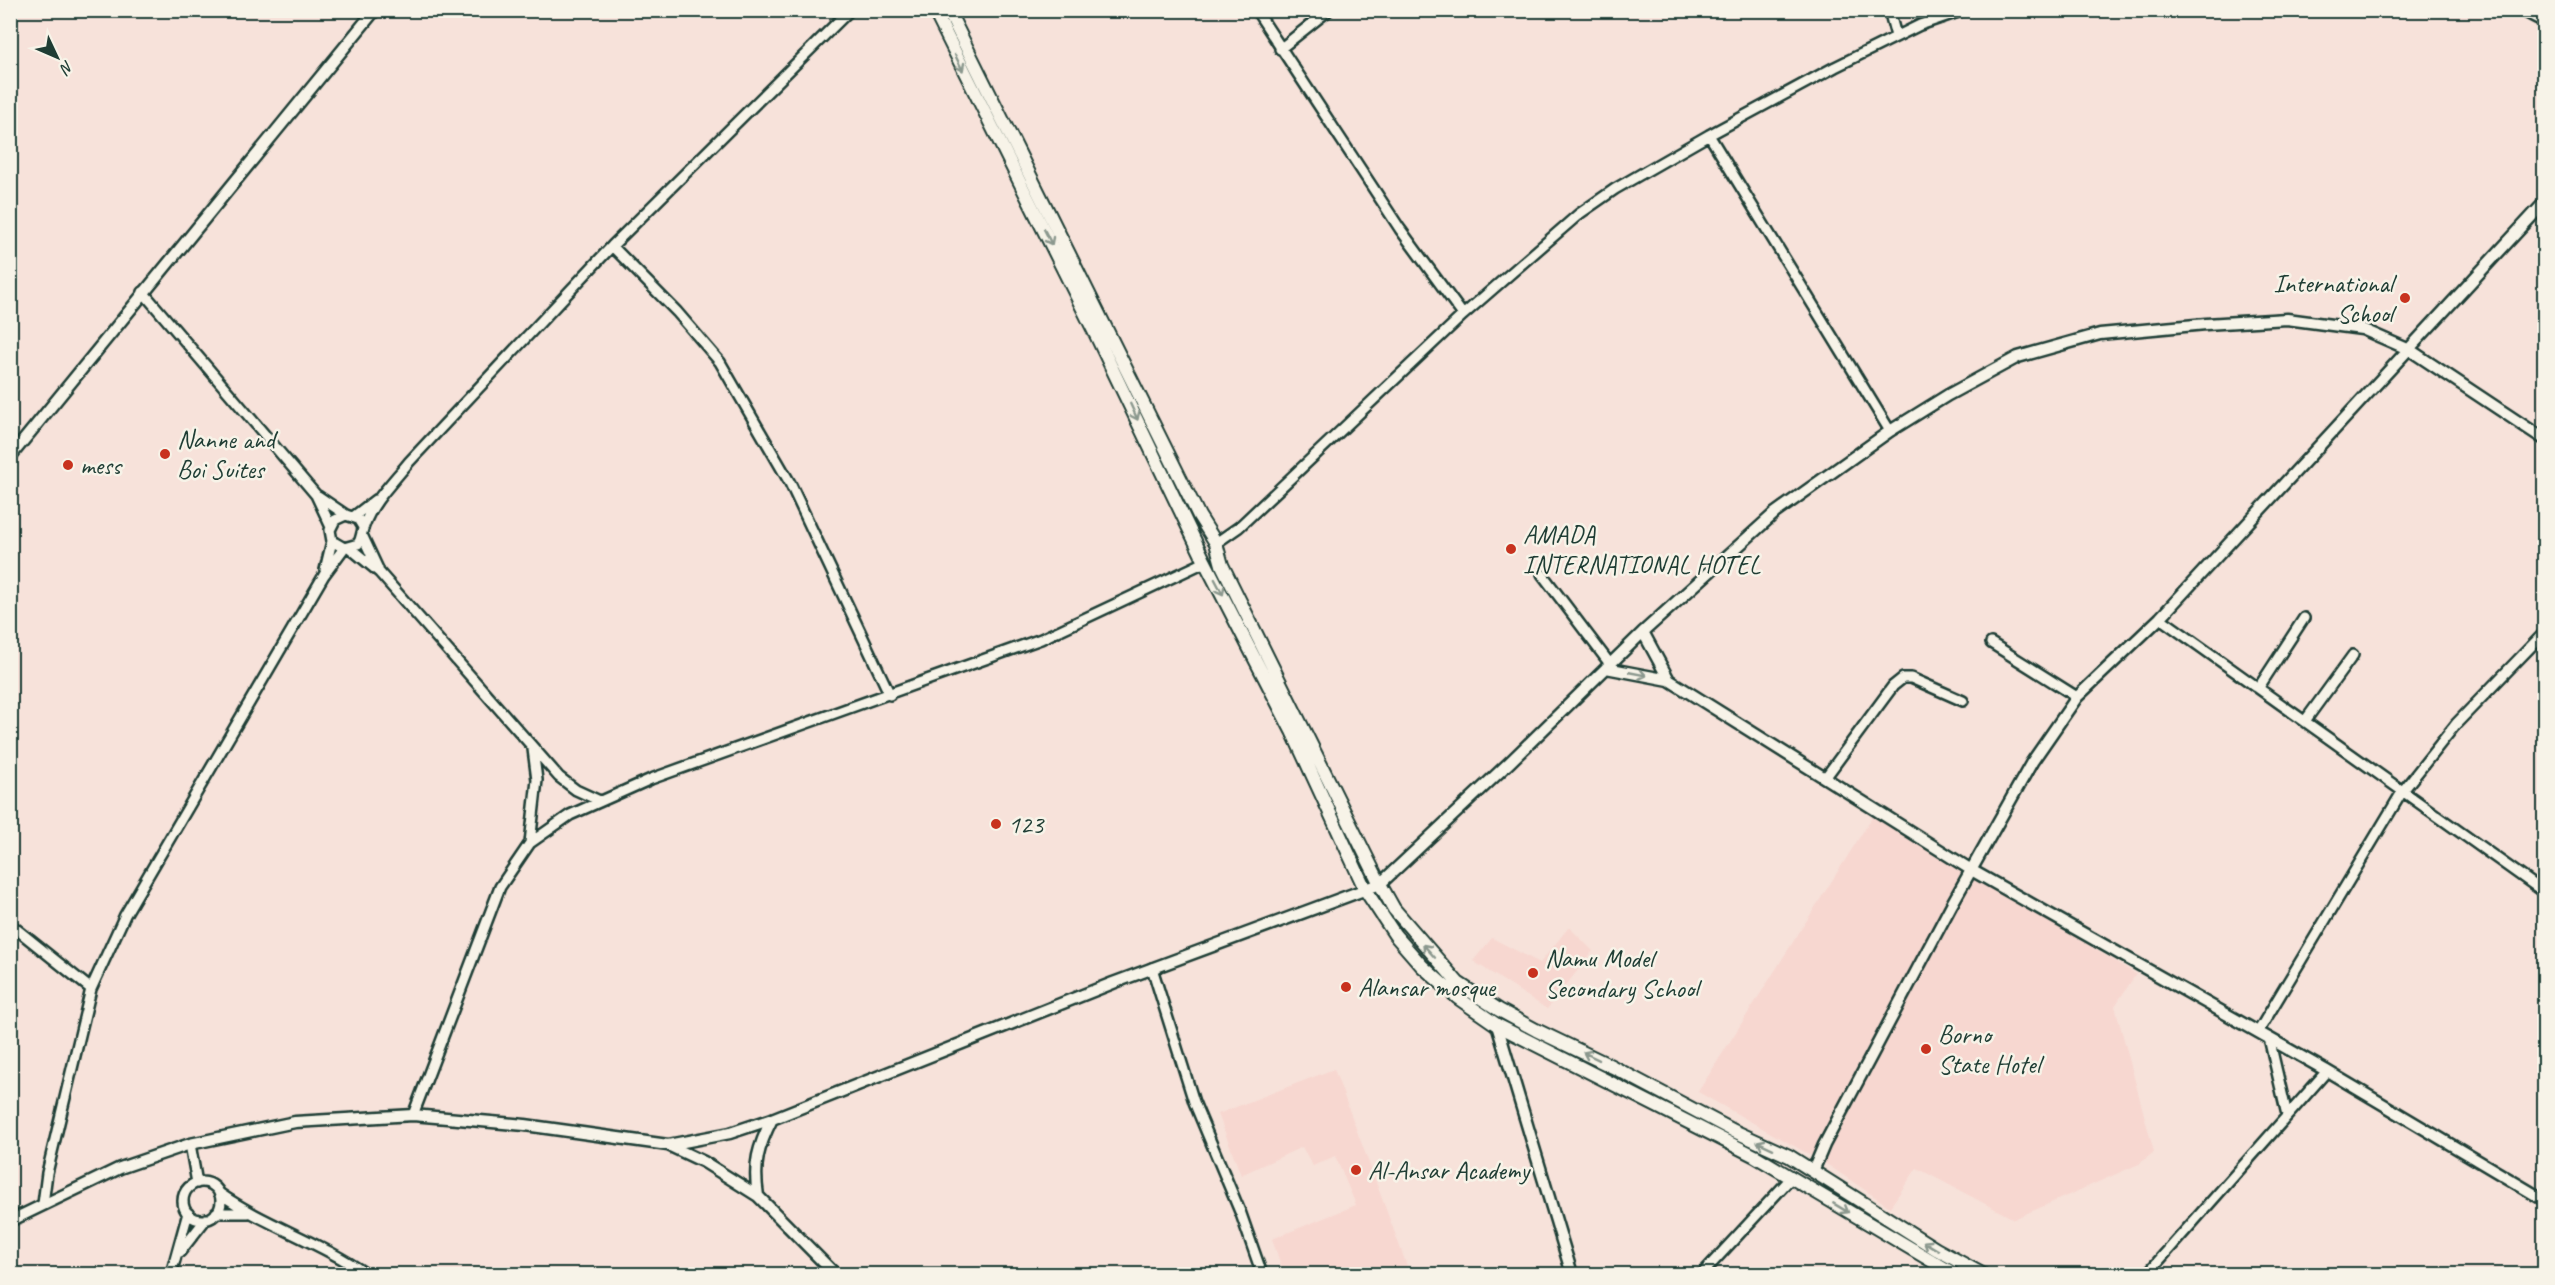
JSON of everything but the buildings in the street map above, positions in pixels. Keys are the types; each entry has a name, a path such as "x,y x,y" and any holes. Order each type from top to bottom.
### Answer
{"main road":[{"path":"934,10 1096,334 1205,562 1292,731 1366,891 1395,935 1422,966 1458,998 1497,1025 1755,1156 1954,1275"},
{"path":"948,10 1194,506 1216,543 1222,565 1394,909 1458,982 1499,1010 1614,1067 1734,1131 1789,1156 1936,1249 1982,1275"}],"street":[{"path":"10,457 142,292 375,10"},
{"path":"44,1204 47,1173 92,989 124,915 324,576 347,548 358,544 380,497 409,462 612,246 850,10"},
{"path":"1256,10 1400,229 1463,315"},
{"path":"1281,49 1329,10"},
{"path":"1889,10 1896,36"},
{"path":"1216,543 1239,527 1463,315 1579,214 1615,189 1709,135 1896,36 1964,10"},
{"path":"2522,10 2544,22"},
{"path":"1709,135 1890,431"},
{"path":"1813,1171 1840,1114 1952,904 1973,871 2032,762 2077,697 2160,618 2544,203"},
{"path":"612,246 678,312 720,363 790,483 890,695"},
{"path":"142,292 316,495 331,527 332,541 324,576"},
{"path":"668,1145 730,1133 772,1119 1152,968 1380,884 1643,632 1775,513 1890,431 1948,395 2018,357 2100,334 2206,324 2287,319 2362,329 2410,350 2544,439"},
{"path":"316,495 358,519 379,572"},
{"path":"331,527 334,520 350,516 380,497"},
{"path":"332,541 347,548 379,572 559,777 576,790 600,801"},
{"path":"413,1115 500,887 530,843 570,815 651,779 1041,639 1205,562"},
{"path":"1542,574 1608,666 1669,680 1973,871 2327,1071 2544,1200"},
{"path":"2160,618 2544,892"},
{"path":"2259,687 2304,618"},
{"path":"1643,632 1669,680"},
{"path":"2258,1032 2402,792 2456,724 2544,633"},
{"path":"1991,643 2077,697"},
{"path":"2305,721 2353,655"},
{"path":"1825,778 1893,687 1903,678 1911,678 1963,701"},
{"path":"530,843 537,780 533,749"},
{"path":"10,924 92,989"},
{"path":"1152,968 1194,1102 1240,1214 1262,1275"},
{"path":"1497,1025 1572,1275"},
{"path":"2269,1038 2287,1115"},
{"path":"2147,1275 2327,1071"},
{"path":"10,1221 120,1168 190,1144 296,1122 413,1115 525,1125 668,1145 704,1162 758,1196 835,1275"},
{"path":"758,1196 755,1174 759,1144 772,1119"},
{"path":"190,1144 197,1183"},
{"path":"1702,1275 1792,1177"},
{"path":"206,1219 199,1220 184,1208 186,1190 197,1183 210,1184 248,1213 349,1262 366,1275"},
{"path":"216,1213 221,1200 219,1193"},
{"path":"171,1275 188,1213"},
{"path":"178,1254 206,1219 216,1213 248,1213"}],"shaded area":[{"name":"Borno State Hotel","path":"1873,816 2136,974 2115,1006 2154,1152 2139,1164 2014,1219 1917,1168 1890,1207 1828,1165 1698,1092"},
{"name":"Namu Model Secondary School","path":"1569,927 1593,951 1547,1009 1473,961 1492,938 1540,963"},
{"name":"Al-Ansar Academy","path":"1334,1069 1410,1274 1284,1274 1272,1239 1356,1205 1335,1156 1313,1166 1302,1147 1241,1175 1218,1114"}],"place":[{"name":"International School","path":"2405,298"},
{"name":"Nanne and Boi Suites","path":"165,454"},
{"name":"mess","path":"68,465"},
{"name":"AMADA INTERNATIONAL HOTEL","path":"1511,549"},
{"name":"123","path":"996,824"},
{"name":"Namu Model Secondary School","path":"1533,973"},
{"name":"Alansar mosque","path":"1346,987"},
{"name":"Borno State Hotel","path":"1926,1049"},
{"name":"Al-Ansar Academy","path":"1356,1170"}]}
